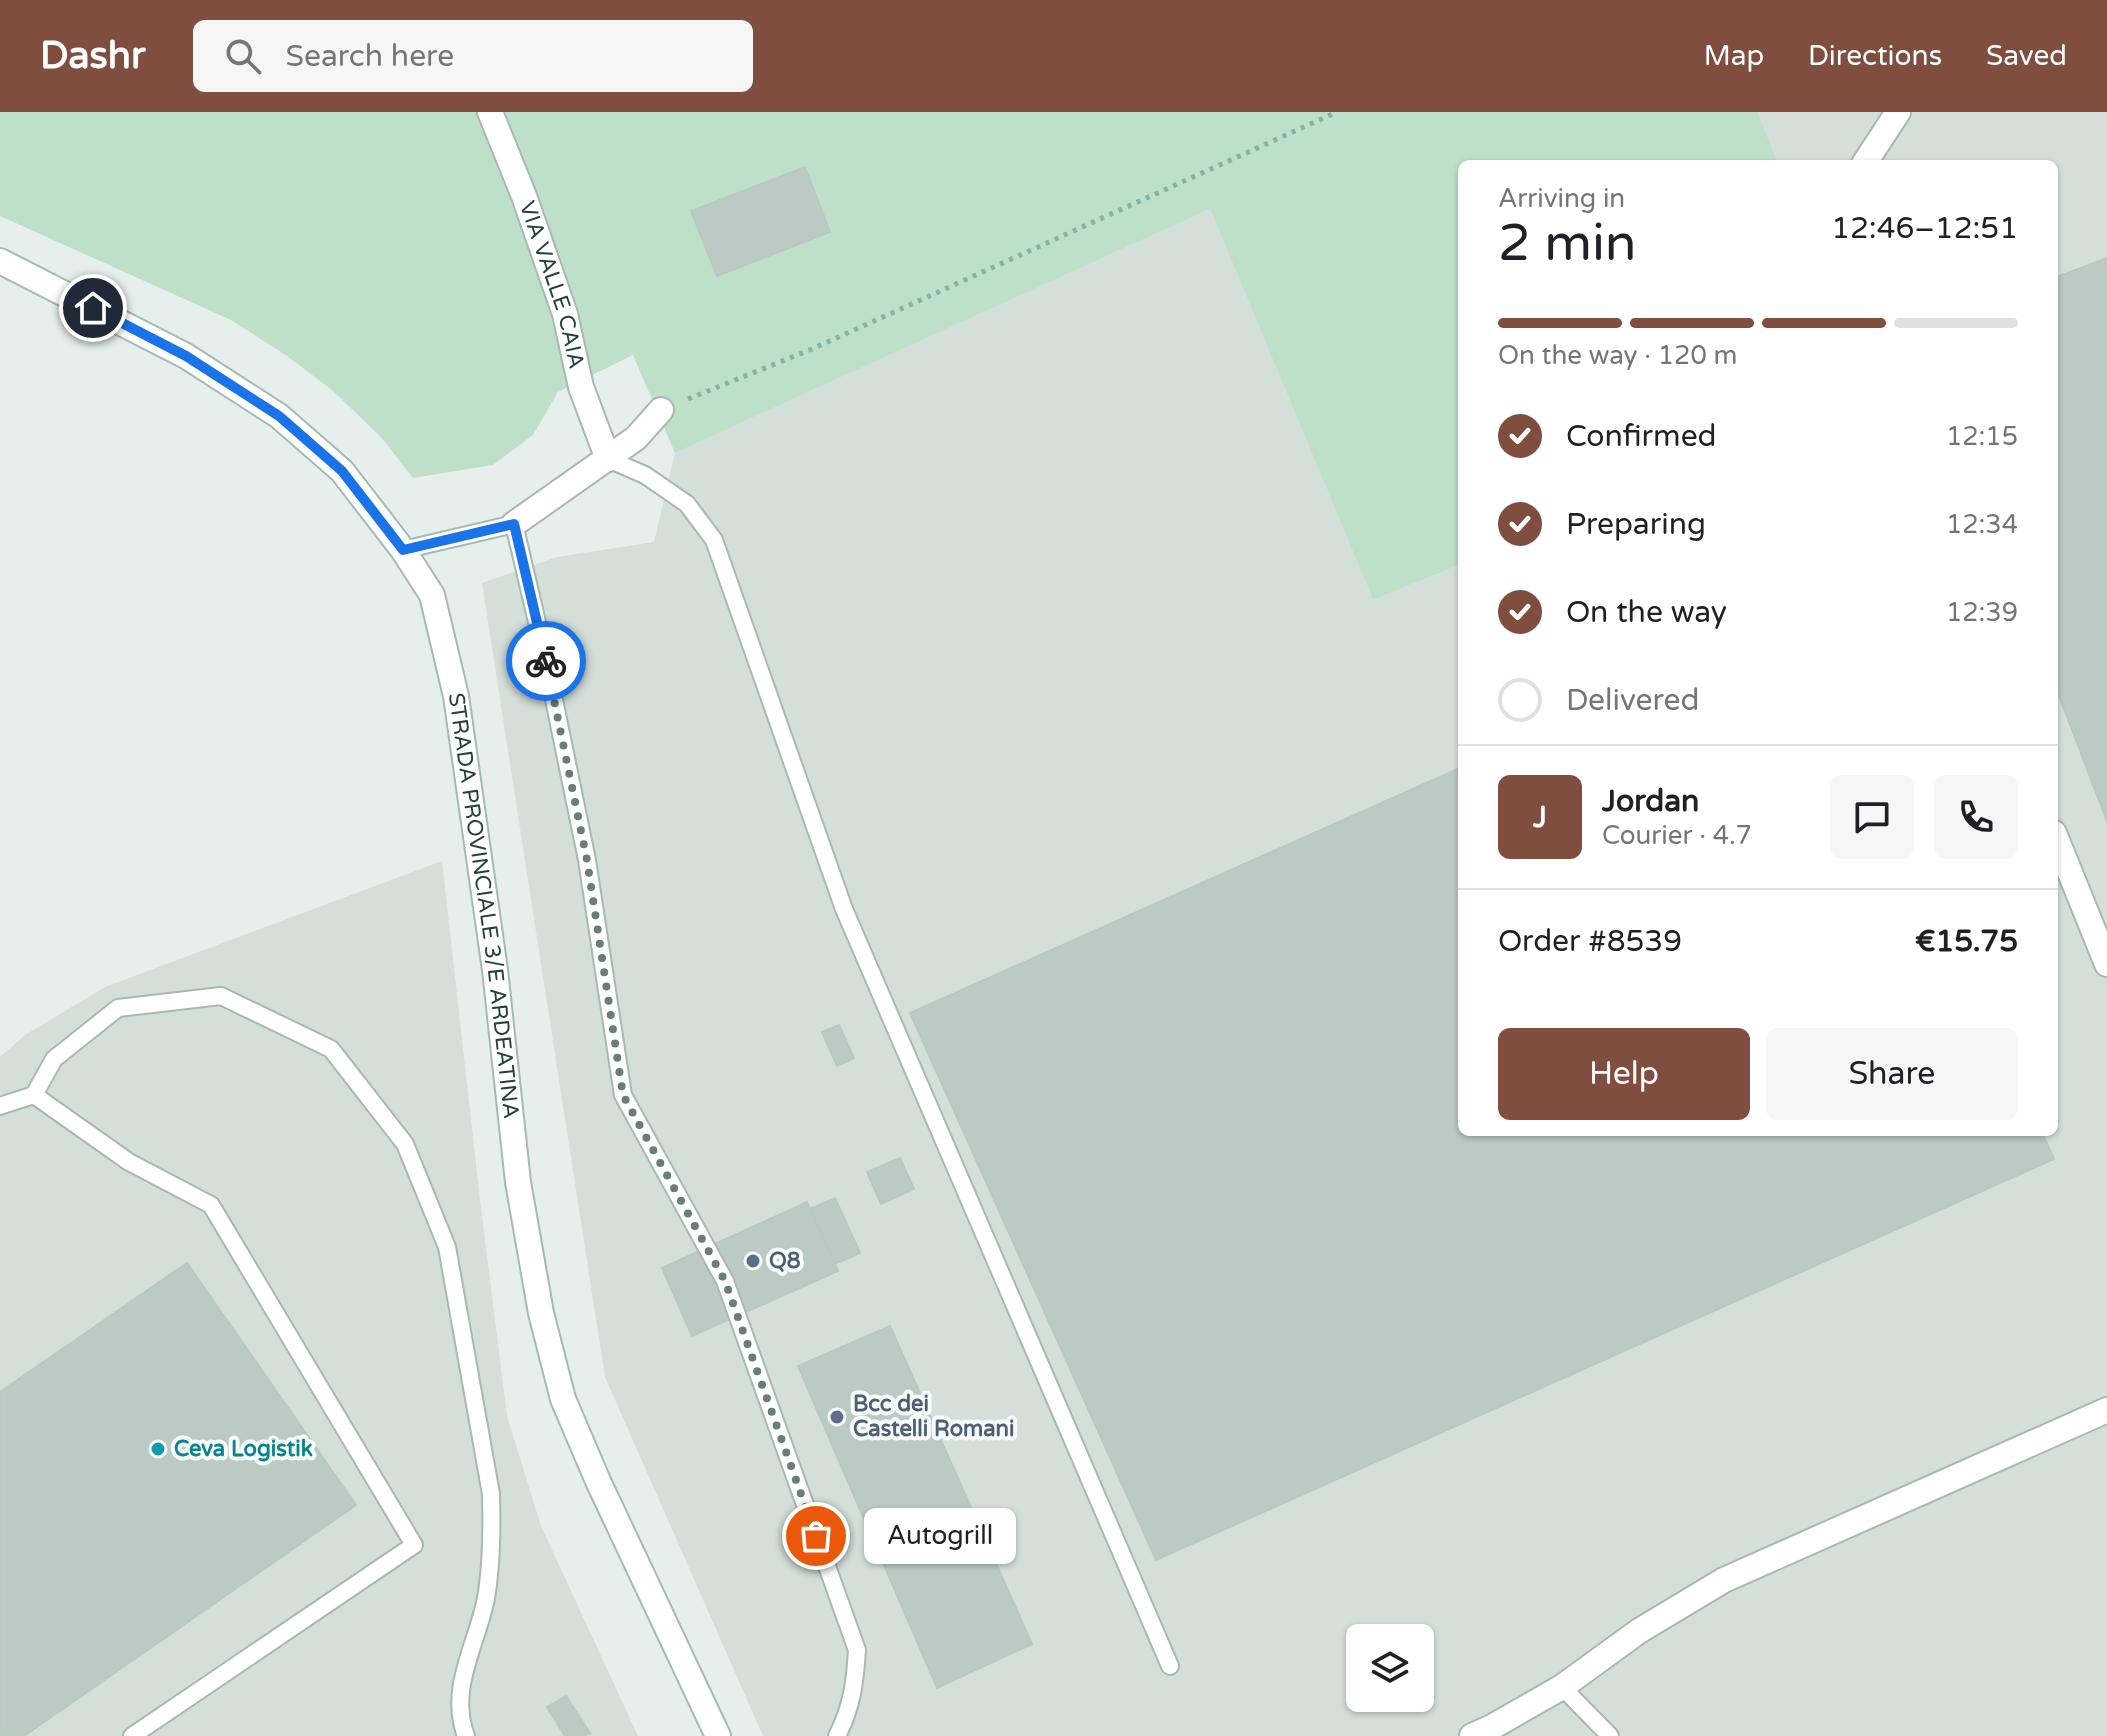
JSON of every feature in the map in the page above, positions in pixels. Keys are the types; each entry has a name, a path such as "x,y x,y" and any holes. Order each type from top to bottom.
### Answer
{"main road":[{"name":"VIA VALLE CAIA","path":"490,112 524,196 565,314 581,387 608,459"},
{"path":"1867,160 1898,112"},
{"name":"STRADA PROVINCIALE 3/E ARDEATINA","path":"0,261 186,356 279,416 342,471 403,550 432,595 456,696 495,970 518,1182 541,1313 563,1399 598,1481 718,1736"},
{"path":"514,524 636,438 661,410"},
{"path":"2058,843 2107,964"},
{"path":"1489,1733 1562,1687 1639,1631 1724,1580 2107,1410"}],"lane":[{"path":"608,459 645,475 687,504 714,540 844,909 1170,1666"},
{"path":"403,550 514,524 584,846 623,1095 725,1281 857,1650 855,1686 837,1736"},
{"path":"0,1106 34,1095 54,1059 118,1008 221,996 331,1049 405,1144 447,1247 491,1494 492,1534 485,1602 460,1692 460,1710 466,1736"},
{"path":"34,1095 129,1162 211,1205 414,1545 132,1736"},
{"path":"1562,1687 1610,1736"}],"path":[{"path":"661,410 812,349 1337,112"}],"shaded area":[{"path":"1758,112 2107,112 2107,1736 763,1736 605,1377 482,583 557,557 654,542 675,453 1210,209 1373,600 1458,566 1458,1136 2058,1136 2058,160 1776,160"},
{"path":"442,861 507,1416 541,1526 638,1736 0,1736 0,1057 25,1035 105,987"}],"green space":[{"path":"0,112 1758,112 1776,160 1458,160 1458,566 1373,600 1210,209 675,453 633,355 558,392 533,435 493,465 413,478 382,438 332,390 231,320 0,216"}],"building":[{"path":"805,167 830,232 717,276 691,211"},
{"path":"2107,258 2107,821 2058,693 2058,276"},
{"path":"1458,769 1458,1136 2044,1136 2054,1159 1156,1560 910,1013"},
{"path":"839,1025 854,1058 837,1066 822,1032"},
{"path":"900,1158 914,1189 881,1204 867,1172"},
{"path":"835,1198 860,1253 835,1264 810,1209"},
{"path":"807,1202 838,1271 692,1336 662,1268"},
{"name":"Ceva Logistik","path":"187,1263 356,1505 24,1736 0,1736 0,1392"},
{"path":"890,1326 1032,1644 937,1688 798,1366"},
{"path":"566,1696 590,1733 565,1736 547,1707"}],"way so far":[{"path":"546,661 587,860 623,1095 725,1281 816,1536"}],"place":[{"name":"Q8","path":"753,1261"},
{"name":"Bcc dei Castelli Romani","path":"837,1417"},
{"name":"Ceva Logistik","path":"158,1449"},
{"name":"Autogrill","path":"816,1536"}],"route":[{"path":"93,308 186,356 279,416 342,471 403,550 514,524 546,661"}]}
